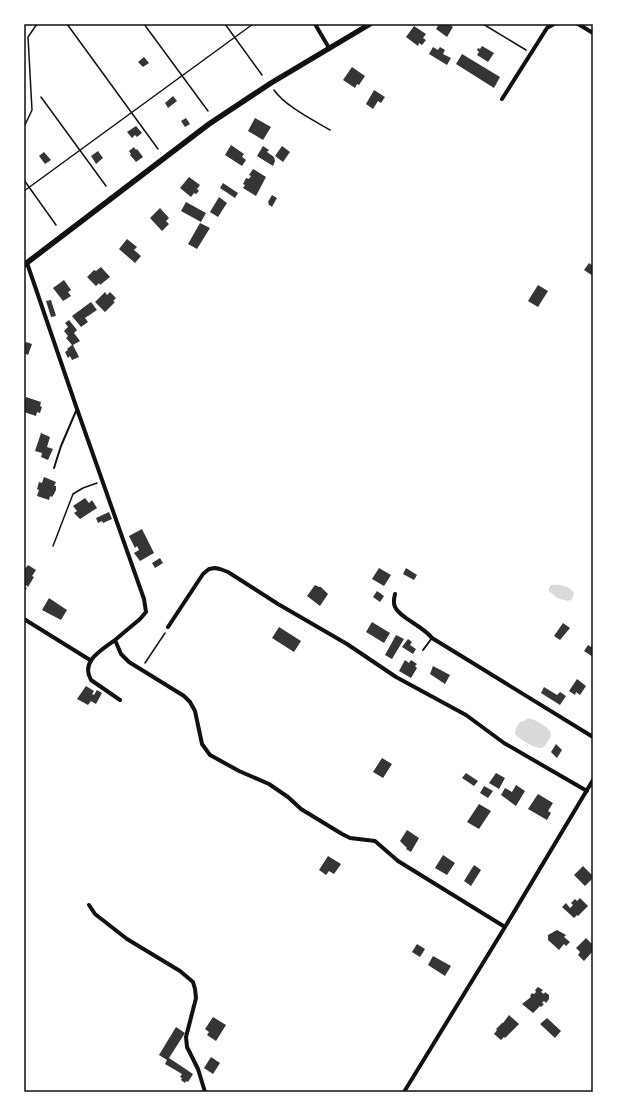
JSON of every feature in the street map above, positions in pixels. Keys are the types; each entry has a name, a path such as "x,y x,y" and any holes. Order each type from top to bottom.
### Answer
{"street":[{"path":"315,24 330,48"},
{"path":"120,700 91,680 88,675 90,660 140,620 146,612 144,599 25,264 209,124 271,83 370,24"},
{"path":"502,99 547,28 554,24"},
{"path":"578,24 593,33"},
{"path":"168,627 203,574 209,569 220,569 237,577 278,604 343,642 400,680 474,720 504,743 587,791"},
{"path":"395,594 394,606 402,614 427,632 432,638 593,737"},
{"path":"24,619 90,660"},
{"path":"115,640 121,654 129,662 184,696 190,702 197,716 202,744 210,755 239,771 270,784 301,809 342,834 350,838 375,841 398,861 505,927"},
{"path":"404,1092 593,780"},
{"path":"89,905 94,914 127,940 180,971 193,982 196,998 186,1037 187,1047 198,1069 205,1092"}],"lane":[{"path":"54,468 61,446 77,409"},
{"path":"423,650 432,638"}],"path":[{"path":"24,127 32,110 28,37 37,24"},
{"path":"67,24 158,148"},
{"path":"144,24 208,112"},
{"path":"225,24 262,75"},
{"path":"24,191 253,24"},
{"path":"483,24 531,53"},
{"path":"271,83 279,96 297,110 330,130"},
{"path":"41,97 106,186"},
{"path":"24,180 56,225"},
{"path":"53,546 73,494 83,488 103,481"},
{"path":"140,670 168,627"}],"shaded area":[{"path":"551,585 561,585 570,589 574,593 572,599 568,601 557,598 549,591"},
{"path":"528,718 542,724 551,732 551,736 542,748 535,747 527,743 515,734 516,728 520,722"}],"building":[{"path":"439,24 449,24 453,27 447,37 436,29"},
{"path":"414,26 426,34 423,38 426,40 422,45 419,43 418,46 406,37"},
{"path":"482,46 494,53 488,62 477,55 479,52 477,50 478,48 480,49"},
{"path":"433,47 438,50 440,47 445,50 443,54 451,58 447,65 429,54"},
{"path":"462,54 500,77 494,88 456,64"},
{"path":"144,57 149,63 143,67 138,62"},
{"path":"352,67 365,76 355,88 343,80"},
{"path":"374,90 385,97 381,103 378,101 373,109 366,104"},
{"path":"173,96 177,101 168,108 165,103"},
{"path":"186,118 190,124 185,127 181,121"},
{"path":"255,118 271,127 263,140 248,131"},
{"path":"136,126 142,133 137,137 135,135 132,138 127,132"},
{"path":"231,145 244,154 242,157 246,160 242,166 225,155"},
{"path":"263,146 269,150 267,152 274,157 275,161 273,166 257,156"},
{"path":"282,146 290,152 283,162 275,156"},
{"path":"134,147 143,157 136,162 130,155 131,154 129,151"},
{"path":"98,151 103,158 96,164 91,156"},
{"path":"44,152 51,160 45,164 39,156"},
{"path":"253,169 266,177 256,196 243,188 246,178 249,179 251,176 249,175"},
{"path":"189,177 200,185 197,189 199,191 196,194 194,193 191,197 180,188"},
{"path":"223,183 238,193 235,198 220,188"},
{"path":"272,195 277,198 272,207 268,204 268,202"},
{"path":"219,197 227,203 218,217 210,212"},
{"path":"186,202 206,213 201,222 181,211"},
{"path":"160,208 169,218 166,221 169,224 162,231 150,218"},
{"path":"200,223 210,228 197,249 188,244"},
{"path":"127,239 137,247 134,250 141,256 135,263 119,249"},
{"path":"589,263 593,266 593,276 584,270"},
{"path":"101,267 110,277 100,285 99,283 96,286 87,277 94,270 96,271"},
{"path":"64,280 71,290 68,292 71,296 63,301 53,288"},
{"path":"538,285 548,291 538,307 528,301"},
{"path":"105,292 107,295 110,292 116,298 113,301 115,302 105,312 95,302"},
{"path":"51,300 56,316 51,317 46,301"},
{"path":"91,302 97,310 85,318 88,322 81,327 72,316"},
{"path":"69,320 77,330 74,333 80,341 73,345 79,357 72,360 70,356 68,358 65,352 72,345 66,338 68,336 64,331 68,327 65,323"},
{"path":"26,342 32,344 28,355 24,353"},
{"path":"26,397 41,402 40,406 42,407 40,413 37,412 36,416 24,412"},
{"path":"41,433 50,437 47,447 53,449 48,460 41,457 42,453 35,451"},
{"path":"44,477 56,482 54,486 56,486 56,490 52,497 50,496 49,500 37,496 39,482 42,483"},
{"path":"85,498 89,503 92,500 97,508 80,519 74,513 77,511 73,506"},
{"path":"109,512 112,519 103,523 102,521 98,523 96,518"},
{"path":"142,529 154,553 140,561 134,553 139,550 137,546 135,548 129,536"},
{"path":"160,558 163,563 155,568 152,563"},
{"path":"28,565 36,570 28,587 26,585 25,587 27,588 24,592 24,568 25,569"},
{"path":"379,568 391,575 384,586 372,579"},
{"path":"406,568 417,575 414,580 403,574"},
{"path":"315,585 321,587 328,594 320,606 307,596"},
{"path":"377,591 384,596 380,602 373,597"},
{"path":"49,598 67,610 61,620 42,610"},
{"path":"372,622 390,633 384,643 366,632"},
{"path":"563,623 570,628 560,640 554,636"},
{"path":"279,627 301,641 294,652 272,638"},
{"path":"396,635 404,639 392,659 385,655"},
{"path":"408,639 412,642 410,645 416,649 413,654 402,647"},
{"path":"593,643 593,657 584,651 588,645 591,647"},
{"path":"405,660 409,663 411,660 417,664 415,666 417,668 411,678 399,671"},
{"path":"433,666 450,675 445,684 430,674"},
{"path":"577,679 586,686 580,695 576,692 575,695 569,691"},
{"path":"86,686 94,691 92,694 94,695 97,690 102,693 96,704 91,701 88,705 77,699"},
{"path":"544,687 557,695 560,692 566,696 560,705 541,693"},
{"path":"556,744 562,750 557,758 551,752"},
{"path":"382,758 392,764 383,778 373,772"},
{"path":"466,773 478,781 474,786 462,778"},
{"path":"496,773 505,778 499,789 489,783"},
{"path":"516,785 525,791 516,806 501,795 505,788 512,792"},
{"path":"484,786 493,791 488,798 480,793"},
{"path":"538,794 553,803 548,811 551,813 547,820 528,809"},
{"path":"479,804 491,811 479,829 467,822"},
{"path":"407,830 419,838 411,852 406,849 407,848 400,841"},
{"path":"443,855 455,863 447,875 435,868"},
{"path":"328,856 341,864 334,874 329,871 326,875 319,870"},
{"path":"474,865 481,870 471,886 464,881"},
{"path":"583,866 593,876 593,878 585,886 574,875"},
{"path":"580,898 588,906 574,918 562,907 566,903 570,908 573,905 571,903 575,899 577,901"},
{"path":"557,930 566,935 564,937 570,942 566,946 564,944 559,950 548,940 548,935"},
{"path":"586,938 593,945 593,951 584,961 578,955 580,952 576,948"},
{"path":"417,944 425,949 420,957 412,952"},
{"path":"433,956 451,966 445,976 428,965"},
{"path":"538,987 543,990 541,992 544,994 545,992 549,995 549,999 546,1003 544,1001 542,1003 544,1004 533,1013 522,1004 531,997 530,996 532,993 534,994 536,992 535,990"},
{"path":"509,1015 519,1024 501,1040 494,1034 497,1030 496,1029"},
{"path":"213,1017 226,1025 216,1041 207,1035 209,1032 205,1029"},
{"path":"547,1018 561,1031 555,1038 540,1024"},
{"path":"176,1027 185,1033 169,1058 193,1074 188,1082 186,1081 185,1083 180,1077 182,1074 165,1064 167,1060 159,1055"},
{"path":"211,1057 220,1063 213,1074 204,1068"}]}
